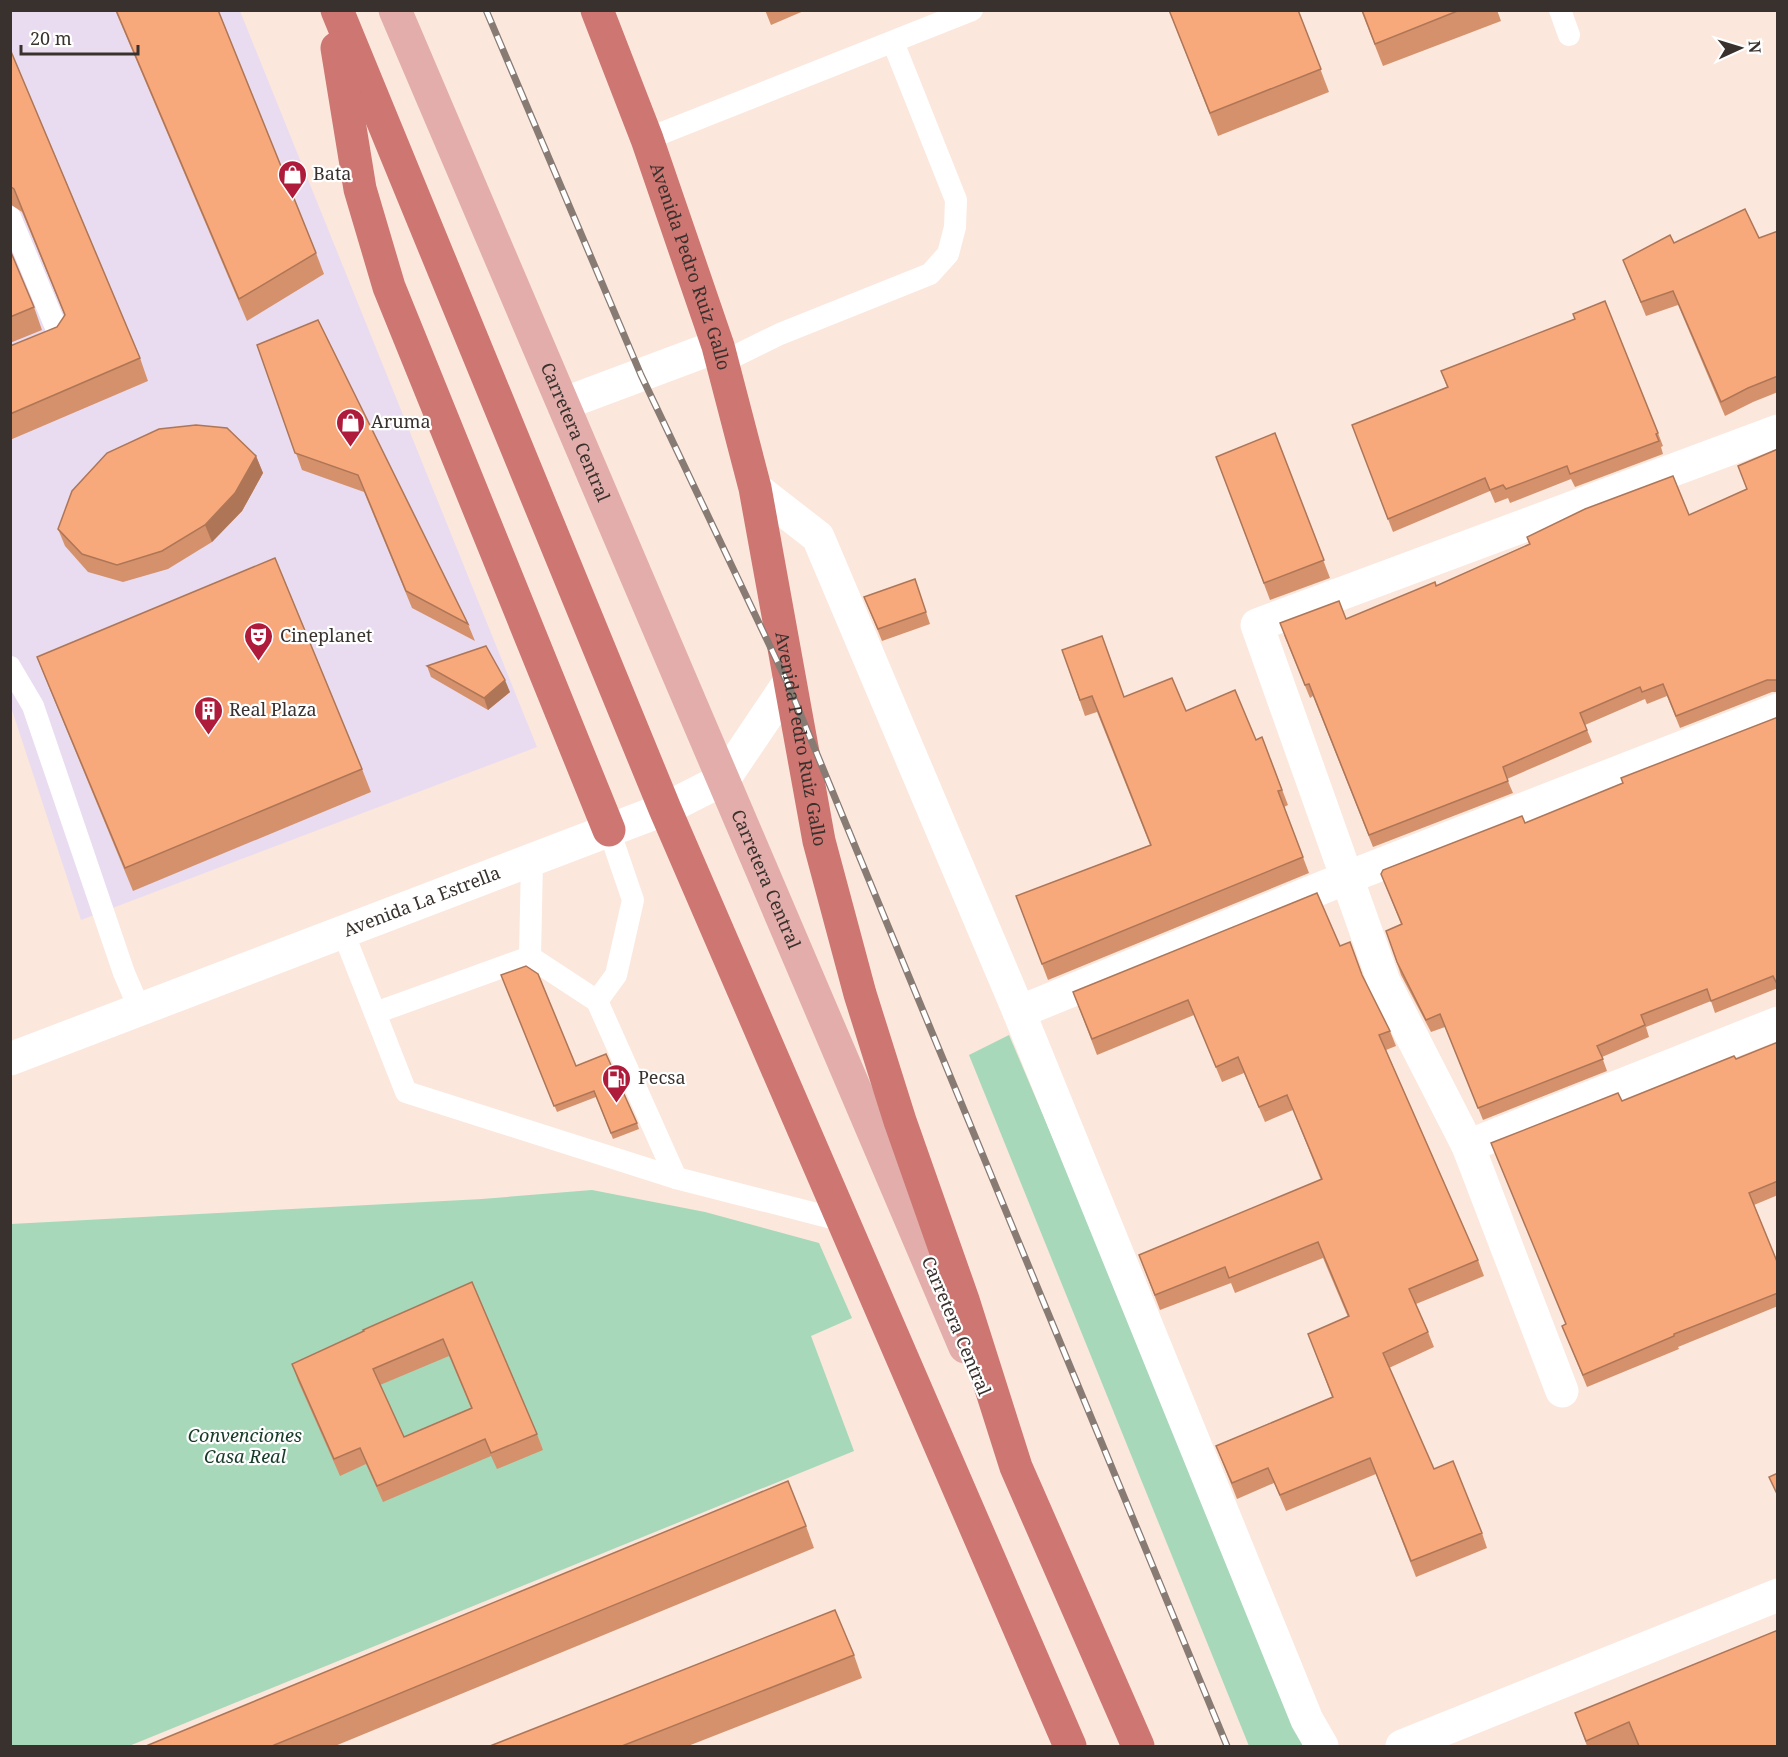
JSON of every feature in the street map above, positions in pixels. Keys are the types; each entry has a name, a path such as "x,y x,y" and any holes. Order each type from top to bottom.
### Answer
{"highway":[{"path":"330,10 360,189 389,287 609,830"},
{"path":"337,10 665,809 1070,1746"},
{"name":"Avenida Pedro Ruiz Gallo","path":"597,10 647,140 720,354 755,488 788,684 819,841 861,994 900,1121 963,1300 1016,1467"},
{"name":"Carretera Central","path":"1016,1467 1138,1746"}],"main road":[{"name":"Carretera Central","path":"395,10 1016,1467"}],"street":[{"path":"563,404 720,354"},
{"path":"1562,1391 1468,1146 1384,982 1257,625 1778,431"},
{"path":"755,488 818,537 1019,1012 1307,1720 1322,1746"},
{"name":"Avenida La Estrella","path":"10,1059 665,809 724,779 788,684"},
{"path":"1019,1012 1346,878 1778,710"},
{"path":"1468,1146 1778,1023"},
{"path":"1402,1746 1778,1595"}],"lane":[{"path":"647,140 972,10"},
{"path":"1560,10 1569,35"},
{"path":"720,354 780,334 930,274 948,254 955,227 956,200 893,42"},
{"path":"10,217 60,337 10,358"},
{"path":"10,667 33,706 124,972 140,1010"},
{"path":"597,1001 615,975 633,900 609,830"},
{"path":"530,957 532,860"},
{"path":"343,932 406,1092 676,1178 844,1221"},
{"path":"530,957 597,1001 676,1178"},
{"path":"375,1013 530,957"}],"shaded area":[{"path":"10,11 240,11 537,747 81,920 11,707"}],"green space":[{"path":"1009,1035 1311,1746 1249,1746 969,1055"},
{"name":"Convenciones Casa Real","path":"592,1190 705,1212 819,1243 852,1318 811,1336 854,1451 129,1746 11,1746 11,1224 482,1199"}],"building":[{"path":"116,10 218,10 316,253 239,299"},
{"path":"1169,10 1298,10 1321,69 1210,113"},
{"path":"1362,10 1460,10 1375,44"},
{"path":"10,49 140,358 10,414 10,346 57,327 65,315 14,189 10,186"},
{"path":"1745,209 1759,238 1778,231 1778,376 1721,402 1673,291 1641,302 1623,260 1670,235 1674,243"},
{"path":"10,250 34,307 10,317"},
{"path":"1605,301 1658,433 1656,434 1659,441 1570,474 1567,466 1506,489 1503,485 1490,490 1485,478 1388,519 1352,425 1448,387 1441,371 1575,319 1573,314"},
{"path":"318,320 468,624 406,591 358,475 295,453 257,345"},
{"path":"196,425 227,428 256,456 235,493 205,525 162,551 117,565 82,554 58,529 72,491 107,453 159,429"},
{"path":"1275,433 1324,560 1264,583 1216,457"},
{"path":"1778,449 1778,680 1767,680 1676,716 1663,684 1642,692 1640,687 1580,713 1587,730 1503,767 1508,781 1369,835 1309,684 1305,685 1280,623 1339,601 1346,619 1435,582 1436,586 1530,544 1527,537 1585,509 1673,476 1689,515 1747,489 1738,466"},
{"name":"Real Plaza","path":"275,558 362,769 125,868 37,657"},
{"path":"915,579 926,612 878,629 864,597"},
{"path":"1102,636 1124,697 1172,678 1186,711 1235,690 1256,740 1262,737 1282,790 1278,791 1303,857 1042,964 1016,896 1151,845 1092,696 1080,700 1062,650"},
{"path":"486,646 505,680 484,698 427,666"},
{"path":"1778,717 1778,986 1773,976 1711,1001 1707,989 1641,1015 1645,1025 1597,1046 1603,1059 1478,1108 1440,1014 1426,1020 1397,962 1386,931 1402,924 1381,874 1383,870 1522,816 1525,823 1623,783 1621,778"},
{"path":"1317,893 1340,946 1350,942 1362,975 1390,1031 1379,1035 1478,1260 1409,1289 1428,1332 1383,1353 1434,1469 1453,1461 1482,1533 1411,1561 1370,1458 1280,1495 1268,1468 1232,1483 1216,1446 1333,1397 1308,1334 1349,1316 1318,1242 1229,1278 1225,1267 1155,1295 1139,1255 1322,1179 1287,1095 1259,1107 1238,1057 1216,1067 1188,1000 1092,1039 1073,992"},
{"path":"526,966 538,974 576,1066 606,1054 637,1123 611,1133 594,1091 554,1106 501,975"},
{"path":"1778,1042 1778,1181 1749,1193 1778,1264 1778,1293 1674,1334 1674,1336 1583,1375 1562,1326 1566,1324 1491,1143 1618,1093 1622,1101 1734,1056 1736,1059"},
{"path":"472,1282 537,1434 491,1453 485,1439 377,1486 360,1448 334,1459 292,1364","holes":["443,1339 472,1408 404,1437 373,1369"]},
{"path":"1778,1473 1778,1496 1769,1477"},
{"path":"788,1481 806,1526 272,1746 146,1746"},
{"path":"835,1610 854,1655 622,1746 490,1746"},
{"path":"1778,1630 1778,1746 1639,1746 1629,1722 1586,1741 1575,1713"}],"railway":[{"path":"486,10 641,375 788,684 1227,1746"}],"place":[{"name":"Bata","path":"292,200"},
{"name":"Aruma","path":"350,448"},
{"name":"Cineplanet","path":"259,662"},
{"name":"Real Plaza","path":"208,736"},
{"name":"Pecsa","path":"617,1104"}]}
